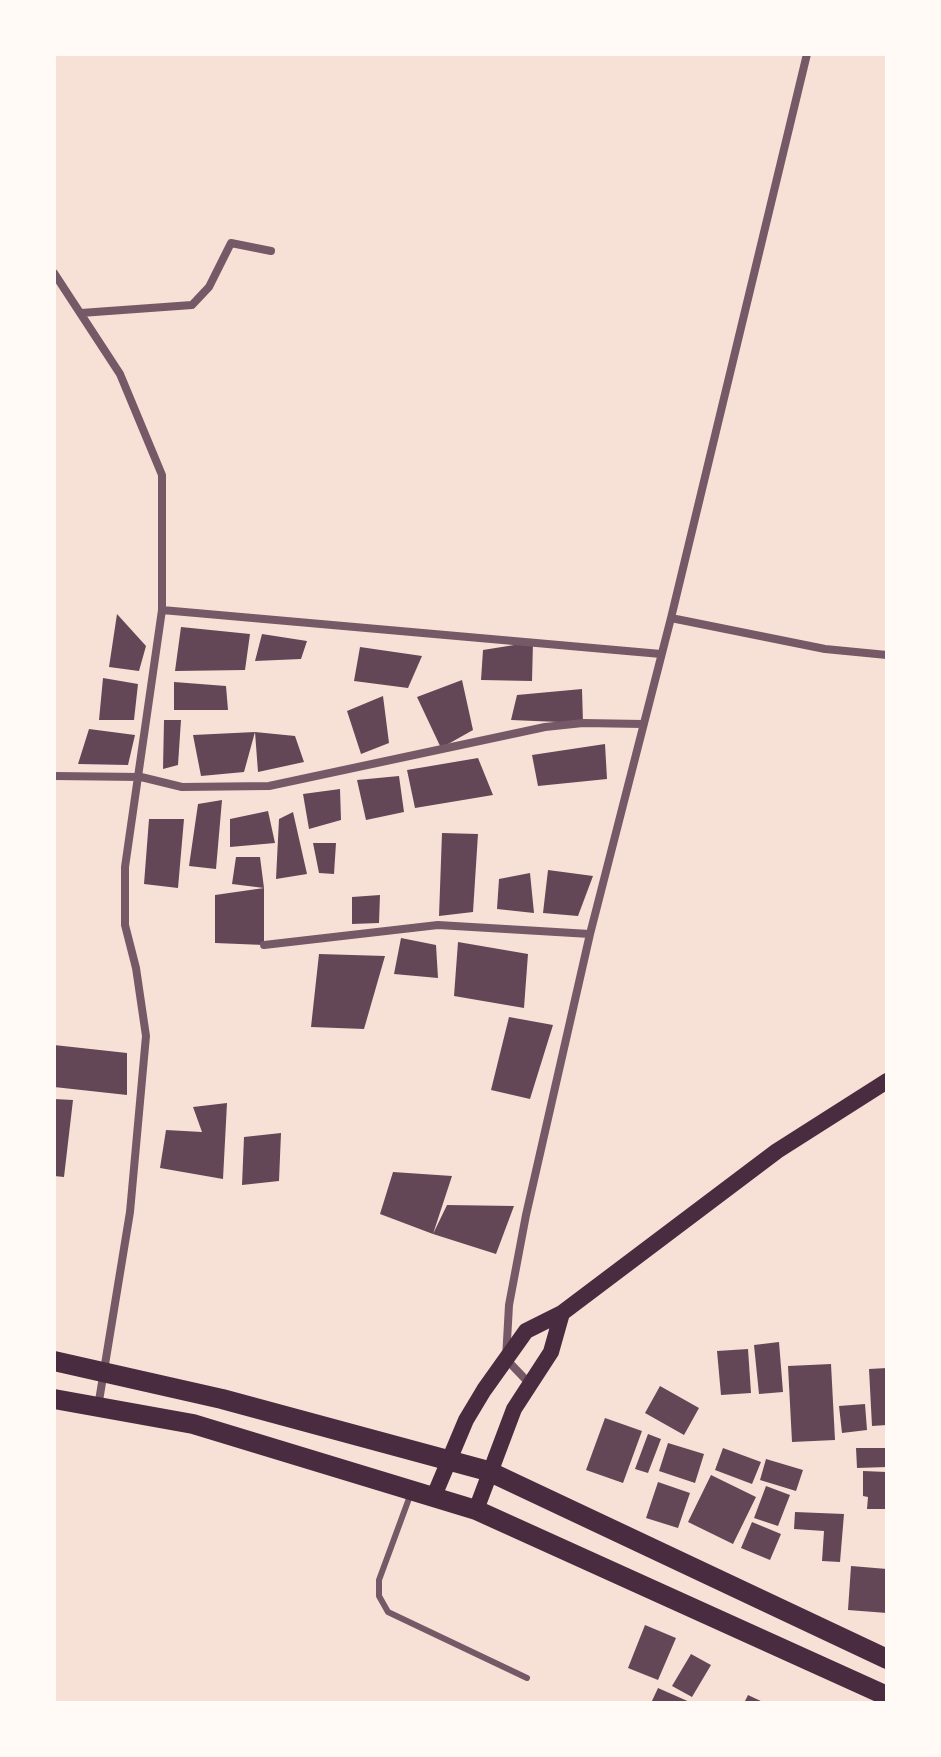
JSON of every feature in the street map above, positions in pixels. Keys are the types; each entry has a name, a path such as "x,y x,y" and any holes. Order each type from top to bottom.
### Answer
{"main road":[{"path":"434,1496 466,1420 526,1331 562,1313 777,1151 887,1081"},
{"path":"476,1510 488,1471 529,1383 551,1352 562,1313"},
{"path":"54,1361 106,1370 450,1458 488,1471 887,1659"},
{"path":"54,1399 193,1424 476,1510 887,1696"}],"street":[{"path":"529,1383 506,1359 509,1305 526,1215 590,934 671,618 807,54"},
{"path":"81,313 192,305 209,287 231,243 271,251"},
{"path":"54,273 120,374 162,475 162,610 141,777 125,867 125,925 136,968 146,1036 130,1212 98,1407"},
{"path":"162,610 661,654"},
{"path":"671,618 825,649 887,655"},
{"path":"54,776 141,777 182,787 269,786 545,727 583,723 643,724"},
{"path":"264,945 438,925 590,934"}],"lane":[{"path":"412,1489 379,1580 379,1596 388,1612 527,1678"}],"building":[{"path":"117,614 146,646 139,671 109,667"},
{"path":"181,627 250,634 245,670 175,671"},
{"path":"262,634 307,641 301,659 255,661"},
{"path":"533,642 532,681 481,680 483,650"},
{"path":"360,647 422,656 408,688 354,681"},
{"path":"103,678 138,684 134,720 99,720"},
{"path":"462,680 473,730 441,748 417,697"},
{"path":"174,682 226,686 228,710 174,710"},
{"path":"582,689 583,723 511,720 517,695"},
{"path":"383,696 389,743 361,754 347,711"},
{"path":"164,720 181,720 178,765 163,769"},
{"path":"89,729 135,735 128,765 78,764"},
{"path":"255,732 295,736 304,762 258,772"},
{"path":"255,732 244,772 201,776 193,735"},
{"path":"605,744 607,779 538,786 532,755"},
{"path":"478,758 493,795 415,808 407,770"},
{"path":"399,776 404,812 366,820 357,780"},
{"path":"340,789 341,820 309,829 303,794"},
{"path":"222,800 216,869 189,866 198,804"},
{"path":"268,811 275,843 230,847 230,819"},
{"path":"293,812 307,874 276,879 279,819"},
{"path":"149,819 184,819 178,888 144,884"},
{"path":"442,833 478,834 473,912 439,916"},
{"path":"313,843 336,843 334,874 319,873"},
{"path":"236,857 260,857 264,888 232,884"},
{"path":"548,870 593,876 578,916 543,913"},
{"path":"530,873 534,913 497,909 499,879"},
{"path":"264,888 264,945 215,943 215,895"},
{"path":"380,895 379,923 352,924 352,897"},
{"path":"401,938 436,945 438,978 394,974"},
{"path":"458,942 528,954 524,1008 454,996"},
{"path":"319,954 385,956 364,1029 311,1027"},
{"path":"509,1017 553,1025 530,1099 491,1090"},
{"path":"54,1045 127,1053 127,1095 54,1087"},
{"path":"54,1099 73,1100 64,1177 54,1176"},
{"path":"227,1103 223,1179 160,1168 166,1130 202,1132 193,1107"},
{"path":"281,1133 279,1181 242,1185 244,1137"},
{"path":"393,1172 452,1176 433,1234 380,1214"},
{"path":"447,1205 514,1206 496,1254 433,1234"},
{"path":"779,1342 783,1392 759,1394 754,1345"},
{"path":"748,1349 751,1393 721,1395 717,1351"},
{"path":"831,1364 835,1440 792,1442 788,1366"},
{"path":"887,1368 887,1425 872,1426 869,1369"},
{"path":"660,1386 699,1408 684,1435 645,1413"},
{"path":"865,1404 867,1430 842,1433 839,1406"},
{"path":"605,1418 642,1431 623,1483 586,1470"},
{"path":"648,1434 661,1439 648,1473 635,1469"},
{"path":"668,1443 704,1454 695,1483 659,1471"},
{"path":"723,1448 761,1462 752,1484 715,1470"},
{"path":"856,1448 887,1448 887,1467 857,1468"},
{"path":"766,1459 803,1470 796,1491 760,1480"},
{"path":"863,1471 887,1472 887,1509 867,1509 868,1497 863,1496"},
{"path":"711,1475 756,1497 733,1544 688,1522"},
{"path":"658,1482 690,1493 678,1528 646,1518"},
{"path":"766,1486 790,1495 778,1526 754,1518"},
{"path":"795,1512 844,1514 840,1562 822,1561 824,1531 794,1529"},
{"path":"752,1522 781,1534 770,1560 741,1548"},
{"path":"851,1566 887,1569 887,1613 848,1610"},
{"path":"645,1625 676,1638 658,1680 628,1668"},
{"path":"691,1654 711,1665 692,1697 672,1686"},
{"path":"658,1688 692,1703 651,1703"},
{"path":"748,1695 765,1703 744,1703"}]}
